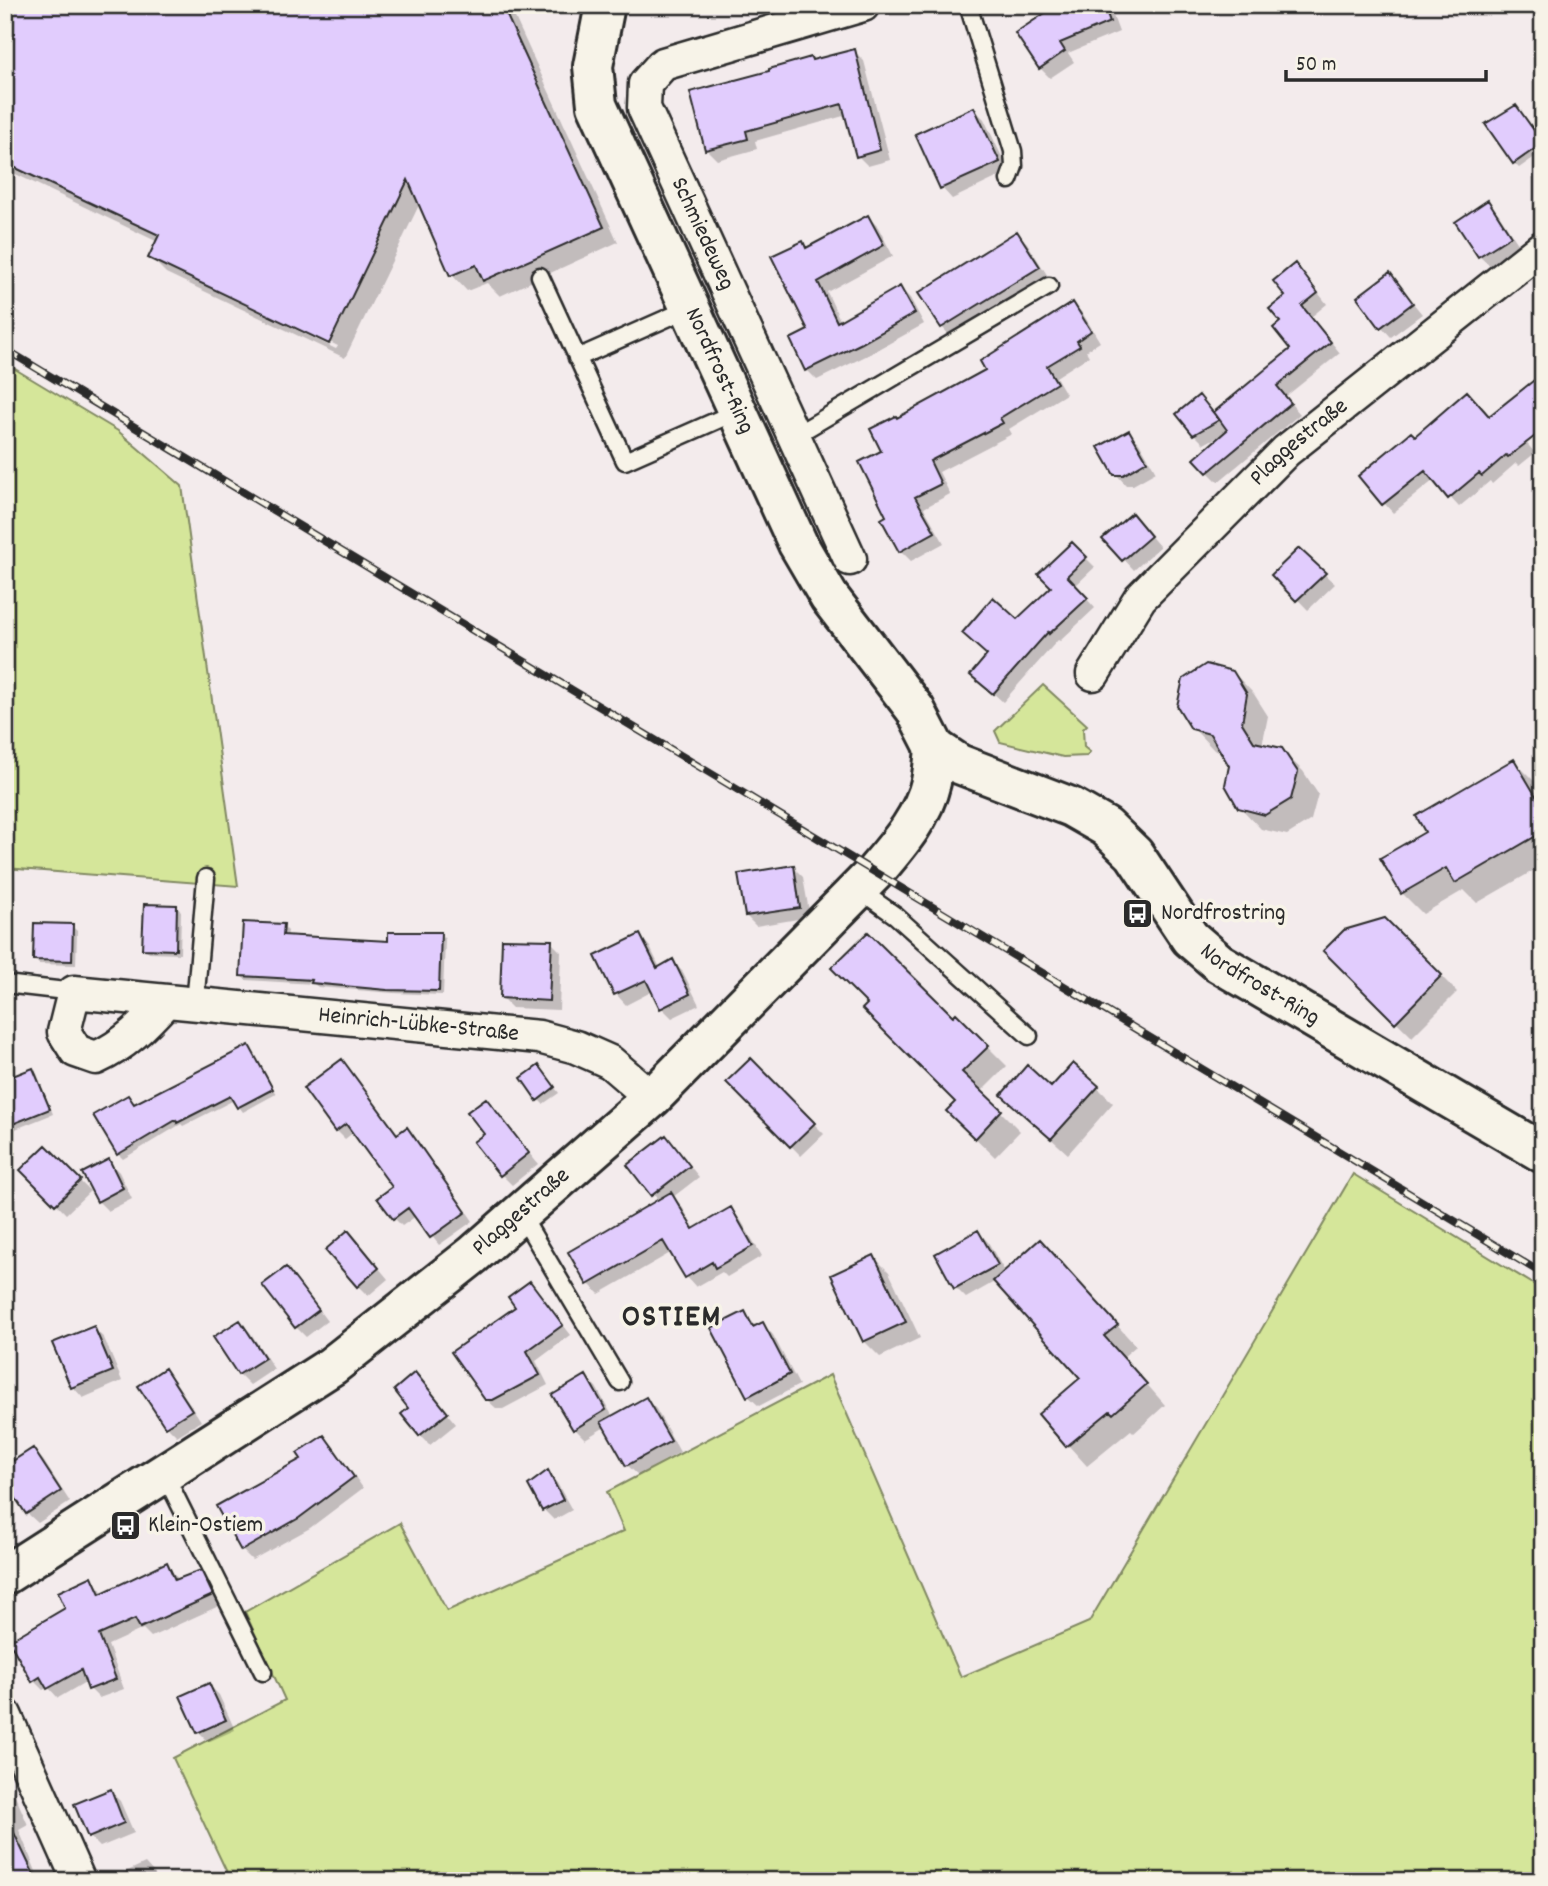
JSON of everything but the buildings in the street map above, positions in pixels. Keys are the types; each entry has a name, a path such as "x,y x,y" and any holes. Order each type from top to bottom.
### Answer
{"street":[{"name":"Nordfrost-Ring","path":"606,5 593,66 597,105 798,544 829,597 915,709 935,748 959,764 1070,807 1106,827 1134,854 1190,938 1219,963 1543,1153"},
{"name":"Schmiedeweg","path":"850,559 644,108 645,84 663,64 821,11 863,5"},
{"name":"Plaggestraße","path":"1093,674 1140,598 1286,451 1543,247"},
{"name":"Plaggestraße","path":"5,1575 332,1366 473,1255 652,1098 858,889 905,836 920,811 931,783 935,748"},
{"name":"Heinrich-Lübke-Straße","path":"74,992 539,1037 576,1047 610,1062 652,1098"},
{"path":"74,992 64,1032 76,1051 96,1058 115,1050 181,1002"},
{"path":"5,1715 79,1881"}],"lane":[{"path":"968,5 1013,151 1014,166 1009,180"},
{"path":"540,276 625,461 738,411"},
{"path":"794,436 1049,286"},
{"path":"578,358 690,308"},
{"path":"181,1002 206,878"},
{"path":"858,889 896,916 1029,1036"},
{"name":"Heinrich-Lübke-Straße","path":"5,985 74,992"},
{"path":"520,1213 620,1382"},
{"path":"164,1473 263,1672"}],"green space":[{"path":"5,363 118,431 182,486 238,886 5,868"},
{"path":"1043,685 1087,725 1083,729 1084,747 1090,752 1087,756 1063,757 1000,742 995,731"},
{"path":"1353,1174 1543,1290 1543,1881 231,1881 173,1758 285,1700 245,1612 400,1523 447,1611 624,1531 607,1492 830,1375 961,1677 1089,1622"}],"railway":[{"path":"5,349 1543,1274"}],"place":[{"name":"Nordfrostring","path":"1138,914"},
{"name":"Klein-Ostiem","path":"125,1526"}],"district":[{"name":"OSTIEM","path":"672,1319"}]}
